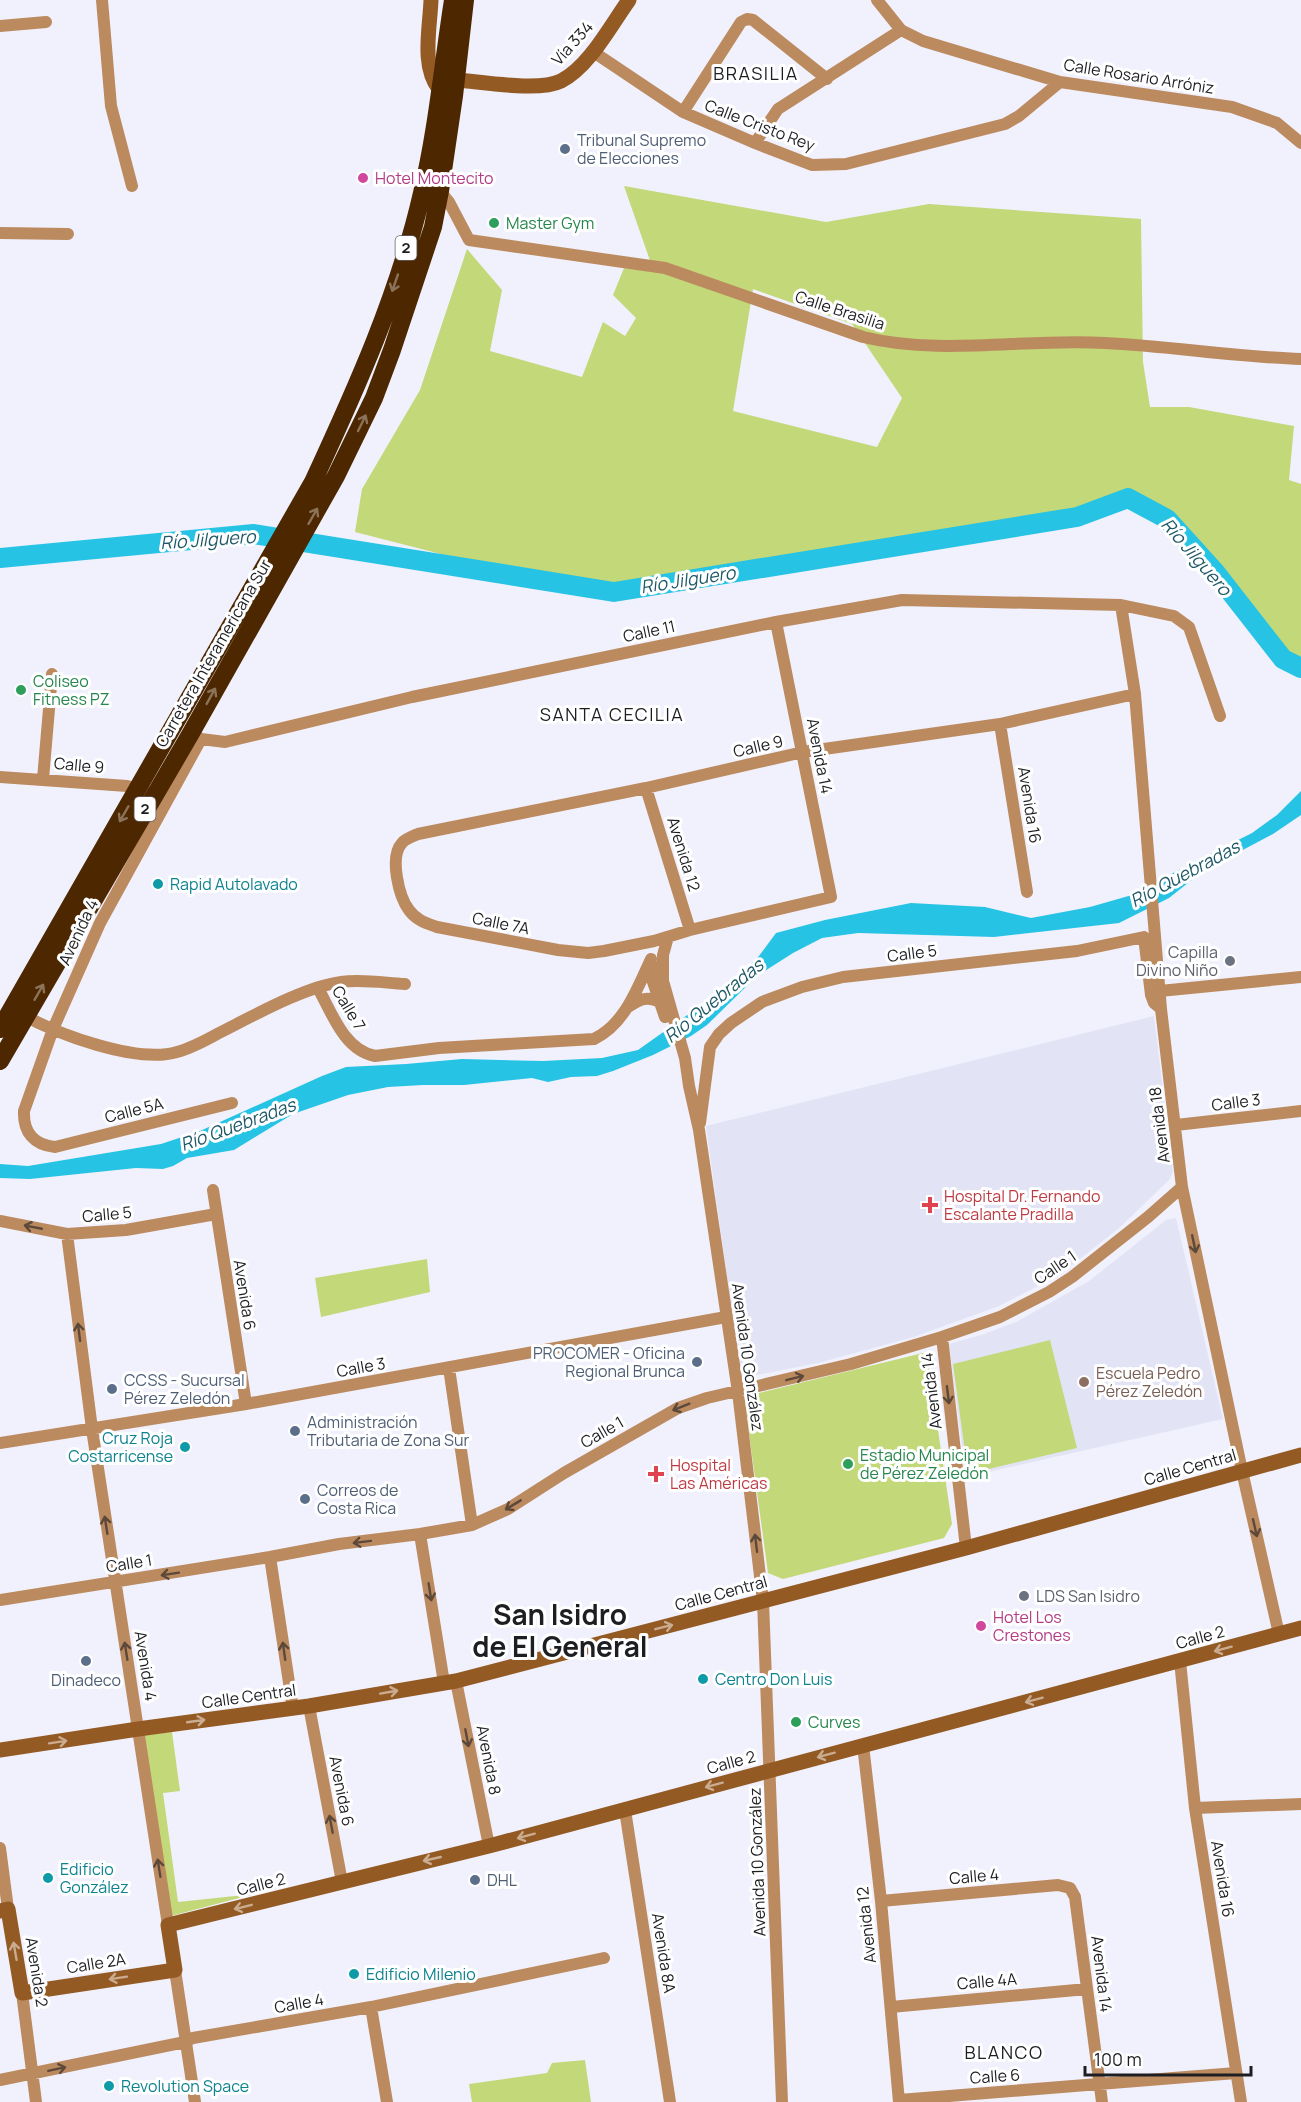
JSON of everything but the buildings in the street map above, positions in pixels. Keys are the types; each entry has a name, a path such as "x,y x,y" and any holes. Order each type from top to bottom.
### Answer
{"highway":[{"name":"Carretera Interamericana Sur","path":"189,731 267,562 313,482 370,357 422,194 453,0"},
{"name":"Carretera Interamericana Sur","path":"0,1061 18,1012 146,792 189,731 336,476 374,398 433,227 441,191 457,80 465,0"},
{"path":"433,227 439,128 437,102 457,80 449,44 449,26"},
{"name":"Carretera Interamericana Sur","path":"0,1029 18,1012"}],"main road":[{"path":"431,0 428,61 437,102"},
{"name":"Vía 334","path":"457,80 517,85 554,84 571,75 592,51 628,0"},
{"name":"Calle Central","path":"0,1750 293,1709 450,1682 966,1548 1301,1455"},
{"name":"Calle 2","path":"168,1925 489,1846 1301,1628"},
{"name":"Avenida 2","path":"4,1910 22,1993"},
{"name":"Avenida 4","path":"168,1925 175,1970"},
{"name":"Calle 2A","path":"22,1993 175,1970"}],"street":[{"path":"102,0 111,106 132,186"},
{"name":"Calle Rosario Arróniz","path":"877,0 901,30 923,40 1060,82 1232,106 1276,123 1301,143"},
{"path":"683,112 741,22 747,19 753,20 827,79"},
{"path":"0,26 46,22"},
{"path":"755,143 778,109 901,30"},
{"name":"Calle Cristo Rey","path":"592,51 683,112 812,165 846,164 1005,124 1019,116 1060,82"},
{"name":"Calle Brasilia","path":"441,191 469,240 665,268 863,337 891,344 923,346 1104,343 1250,357 1301,359"},
{"path":"0,233 68,234"},
{"name":"Calle 11","path":"189,731 225,742 412,697 776,622 902,600 1121,605 1174,616 1189,627 1220,717"},
{"name":"Avenida 18","path":"1121,605 1135,694 1161,1009 1182,1186 1279,1634"},
{"name":"Avenida 14","path":"690,930 831,897 776,622"},
{"path":"43,779 52,674"},
{"name":"Calle 9","path":"397,852 402,842 418,834 646,788 803,752 1000,724 1135,694"},
{"name":"Avenida 16","path":"1000,724 1027,892"},
{"name":"Avenida 4","path":"43,1146 29,1134 24,1124 24,1111 53,1029 189,731"},
{"name":"Calle 9","path":"0,777 43,779 146,792"},
{"name":"Avenida 12","path":"646,788 690,930"},
{"name":"Calle 7A","path":"397,852 396,879 409,910 419,920 437,927 558,951 604,951 654,941"},
{"path":"654,941 690,930"},
{"name":"Avenida 10 González","path":"664,1007 663,955 668,937"},
{"name":"Calle 5","path":"699,1130 710,1047 719,1034 742,1014 762,1002 802,987 843,978 1077,951 1144,937 1151,995 1154,1003 1161,1009"},
{"name":"Avenida 10 González","path":"654,941 651,976 682,1059 699,1130 738,1392 763,1601 782,2102"},
{"name":"Calle 7","path":"18,1012 73,1038 138,1053 160,1055 178,1052 265,1010 318,988 347,1039 365,1054 375,1056 439,1048 594,1039 610,1029 628,1007 651,959"},
{"path":"1160,991 1301,977"},
{"path":"318,988 342,982 405,984"},
{"path":"628,1007 643,999 653,998 664,1007"},
{"name":"Calle 5A","path":"43,1146 55,1147 232,1103"},
{"name":"Calle 3","path":"1176,1125 1301,1111"},
{"name":"Calle 1","path":"0,1600 472,1525 508,1509 564,1473 678,1408 707,1398 850,1364 1000,1317 1058,1287 1148,1217 1182,1186"},
{"name":"Avenida 6","path":"213,1190 246,1404"},
{"name":"Calle 5","path":"0,1221 67,1234 126,1230 216,1214"},
{"name":"Avenida 4","path":"67,1234 92,1429 168,1925"},
{"name":"Calle 3","path":"0,1443 246,1404 726,1317"},
{"name":"Avenida 14","path":"942,1337 966,1548"},
{"path":"449,1368 472,1525"},
{"name":"Avenida 8","path":"420,1534 450,1682 489,1846"},
{"path":"270,1557 293,1709"},
{"name":"Avenida 16","path":"1180,1661 1195,1809 1241,2102"},
{"name":"Avenida 6","path":"309,1706 342,1882"},
{"name":"Avenida 12","path":"863,1745 881,1901 899,2101"},
{"path":"1195,1809 1301,1804"},
{"name":"Avenida 8A","path":"625,1810 670,2102"},
{"name":"Avenida 2","path":"0,1848 4,1910"},
{"name":"Calle 4","path":"881,1901 1058,1885 1070,1888"},
{"name":"Avenida 14","path":"1070,1888 1075,1897 1102,2102"},
{"name":"Calle 4","path":"0,2080 185,2042 193,2038 371,2007 604,1958"},
{"name":"Avenida 4","path":"175,1970 195,2102"},
{"name":"Calle 4A","path":"891,2007 1087,1989"},
{"name":"Avenida 2","path":"22,1993 36,2102"},
{"path":"371,2007 387,2102"},
{"name":"Calle 6","path":"899,2101 1236,2073"}],"shaded area":[{"name":"Hospital Dr. Fernando Escalante Pradilla","path":"1154,1016 1173,1172 1169,1180 1118,1229 1058,1276 999,1306 914,1337 818,1363 741,1378 706,1126"},
{"name":"Escuela Pedro Pérez Zeledón","path":"1176,1218 1223,1419 966,1477 949,1344 1016,1322 1089,1281 1166,1220"}],"green space":[{"path":"624,186 826,222 929,204 1141,219 1143,362 1150,407 1189,407 1294,426 1289,480 1301,484 1301,668 1294,665 1169,522 1128,498 1077,517 614,592 546,581 355,532 362,489 420,390 467,249 502,290 490,351 582,377 603,322 625,336 636,318 613,295 624,268 654,272","holes":["753,289 852,324 902,398 877,447 733,411"]},
{"path":"427,1259 430,1292 321,1317 315,1278"},
{"path":"1050,1340 1077,1448 968,1474 953,1364"},
{"name":"Estadio Municipal de Pérez Zeledón","path":"923,1353 927,1356 952,1524 944,1538 783,1579 768,1573 745,1404 751,1395"},
{"path":"172,1732 180,1791 163,1793 178,1902 254,1894 171,1916 144,1735"},
{"path":"585,2060 591,2102 472,2102 469,2084 547,2073 552,2063"}],"water":[{"name":"Río Quebradas","path":"1301,791 1301,815 1273,834 1203,871 1169,898 1119,923 994,937 858,933 822,938 757,976 707,1025 691,1036 653,1055 597,1076 571,1077 548,1082 532,1078 464,1085 388,1087 348,1095 293,1114 234,1150 187,1158 163,1169 136,1168 30,1179 0,1178 0,1164 28,1166 161,1144 200,1131 346,1067 462,1059 543,1061 602,1058 638,1050 735,979 759,956 776,933 825,920 911,903 985,907 1031,918 1090,907 1139,893 1167,876 1252,833 1277,815"}],"waterway":[{"name":"Río Jilguero","path":"0,558 254,534 614,592 1077,517 1128,498 1167,519 1215,572 1283,659 1301,668"}],"place":[{"name":"Tribunal Supremo de Elecciones","path":"565,149"},
{"name":"Hotel Montecito","path":"363,178"},
{"name":"Master Gym","path":"494,223"},
{"name":"Coliseo Fitness PZ","path":"21,690"},
{"name":"Rapid Autolavado","path":"158,884"},
{"name":"Capilla Divino Niño","path":"1230,961"},
{"name":"Hospital Dr. Fernando Escalante Pradilla","path":"930,1205"},
{"name":"PROCOMER - Oficina Regional Brunca","path":"697,1362"},
{"name":"Escuela Pedro Pérez Zeledón","path":"1084,1382"},
{"name":"CCSS - Sucursal Pérez Zeledón","path":"112,1389"},
{"name":"Administración Tributaria de Zona Sur","path":"295,1431"},
{"name":"Cruz Roja Costarricense","path":"185,1447"},
{"name":"Estadio Municipal de Pérez Zeledón","path":"848,1464"},
{"name":"Hospital Las Américas","path":"656,1474"},
{"name":"Correos de Costa Rica","path":"305,1499"},
{"name":"LDS San Isidro","path":"1024,1596"},
{"name":"Hotel Los Crestones","path":"981,1626"},
{"name":"Dinadeco","path":"86,1661"},
{"name":"Centro Don Luis","path":"703,1679"},
{"name":"Curves","path":"796,1722"},
{"name":"Edificio González","path":"48,1878"},
{"name":"DHL","path":"475,1880"},
{"name":"Edificio Milenio","path":"354,1974"},
{"name":"Revolution Space","path":"109,2086"}],"district":[{"name":"BRASILIA","path":"756,74"},
{"name":"SANTA CECILIA","path":"612,715"},
{"name":"San Isidro de El General","path":"560,1631"},
{"name":"BLANCO","path":"1004,2053"}]}
